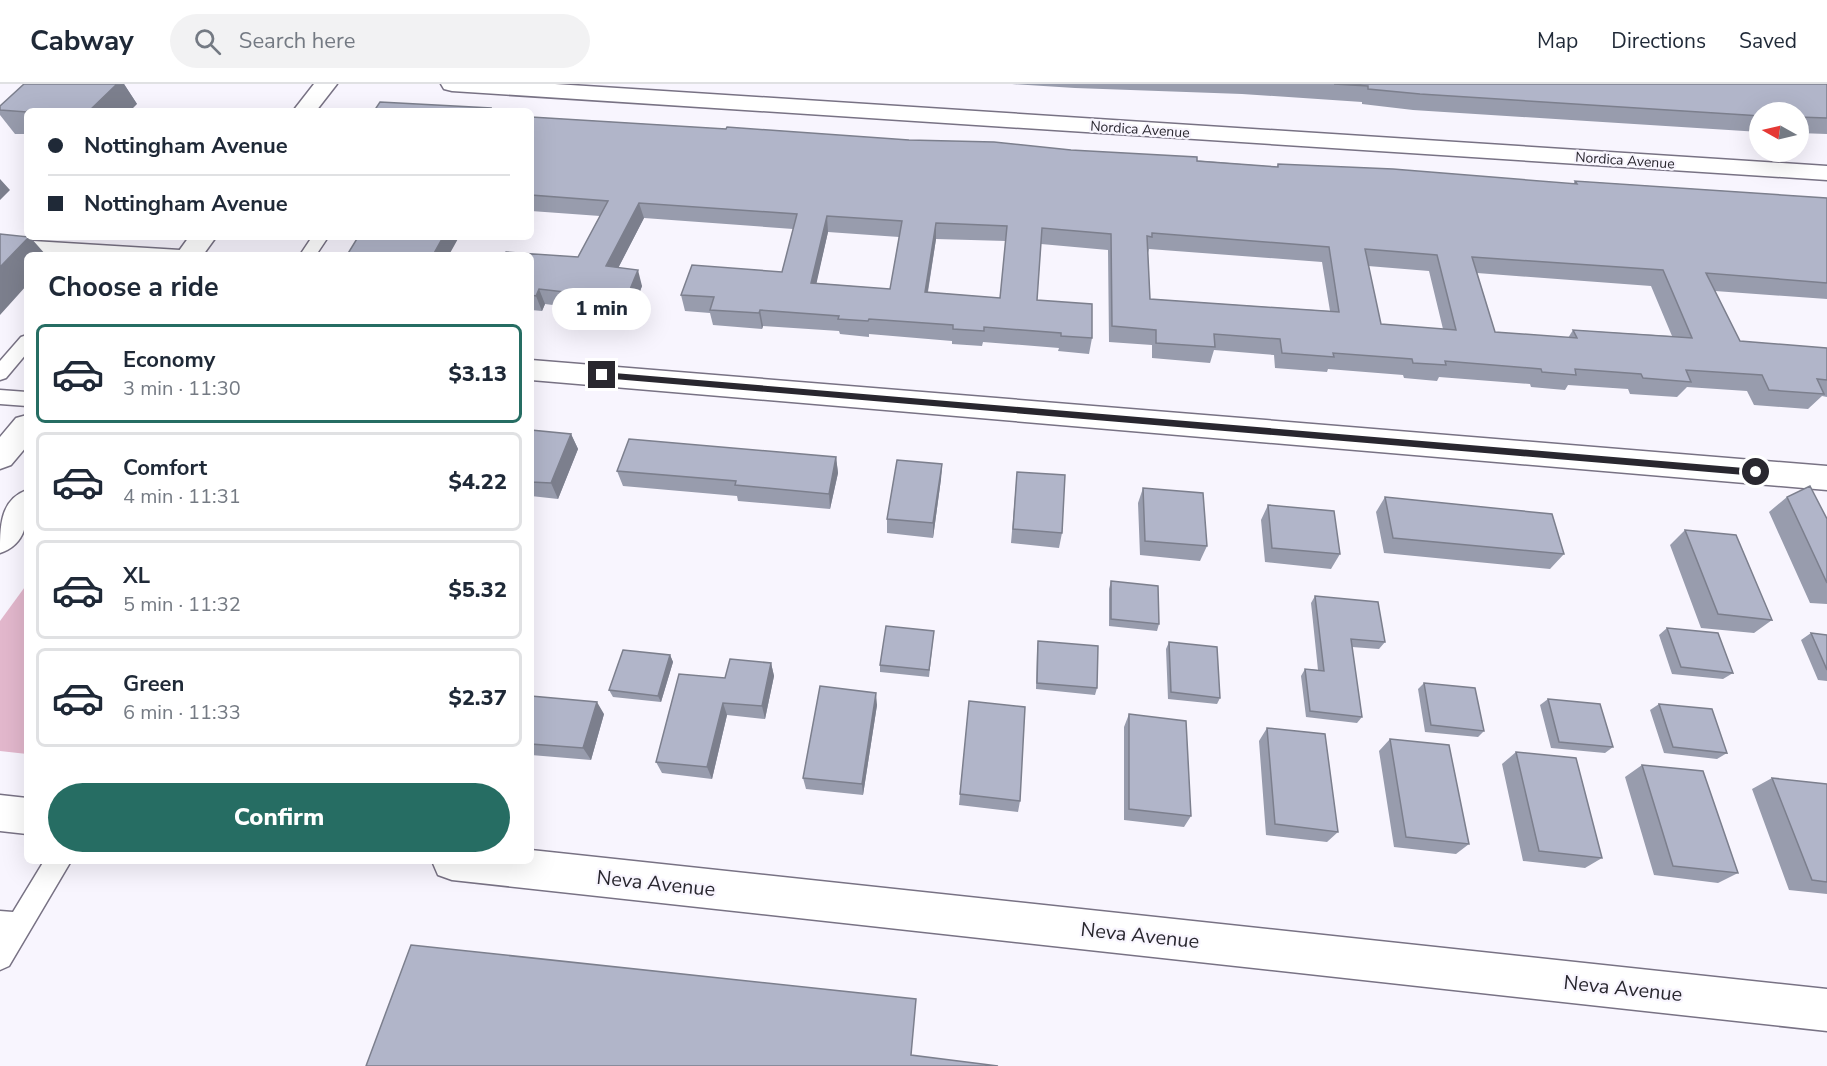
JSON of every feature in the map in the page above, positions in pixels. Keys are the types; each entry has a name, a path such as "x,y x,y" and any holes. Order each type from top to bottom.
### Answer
{"street":[{"path":"306,108 326,84"},
{"name":"Nordica Avenue","path":"452,84 535,87 1827,173"},
{"path":"191,252 201,240"},
{"path":"534,369 1827,478"},
{"path":"0,457 24,429"},
{"path":"0,540 24,506"},
{"path":"0,813 24,816"},
{"name":"Neva Avenue","path":"480,864 1827,1010"}],"lane":[{"path":"0,244 92,252"},
{"path":"0,373 24,345"},
{"path":"0,397 24,399"},
{"path":"0,957 6,928 56,864"}],"shaded area":[{"path":"24,588 24,754 0,751 0,621"}],"building":[{"path":"24,84 117,84 92,108 24,108 24,112 0,110 0,106"},
{"path":"1334,84 1827,84 1827,118 1809,117 1809,102 1749,102 1749,115 1420,94 1368,89 1368,86"},
{"path":"380,102 491,108 376,108"},
{"path":"534,117 726,129 727,127 909,140 994,142 1071,150 1197,157 1197,161 1278,167 1278,164 1393,169 1577,184 1575,181 1827,198 1827,283 1706,273 1740,341 1827,348 1827,380 1817,379 1824,394 1769,390 1762,375 1686,370 1691,382 1643,378 1641,374 1575,369 1576,375 1542,372 1541,369 1445,361 1446,365 1413,363 1412,359 1333,353 1334,357 1282,353 1280,339 1214,334 1215,347 1156,343 1156,330 1112,326 1111,234 1042,228 1037,300 1092,304 1092,338 1061,336 1061,333 984,327 984,331 953,329 953,325 838,319 839,316 760,310 759,313 710,310 714,297 681,295 692,265 782,272 797,214 639,203 606,266 638,270 626,299 539,289 536,296 534,296 534,254 578,257 608,201 534,195","holes":["827,216 902,221 890,289 811,283","936,223 1007,226 1000,298 925,292","1152,233 1329,247 1339,312 1150,299 1147,236 1152,237","1365,249 1437,255 1456,330 1381,324","1472,257 1663,270 1692,338 1573,330 1577,338 1495,332"]},
{"path":"0,234 24,236 24,240 26,240 0,267"},
{"path":"356,240 441,240 435,252 349,252"},
{"path":"534,430 571,434 551,483 534,482"},
{"path":"629,439 836,457 829,494 735,485 736,481 617,471"},
{"path":"897,460 942,464 933,523 887,519"},
{"path":"1017,472 1065,475 1062,533 1013,529"},
{"path":"1810,486 1827,519 1827,583 1787,497"},
{"path":"1143,488 1203,493 1207,546 1145,541"},
{"path":"1385,497 1552,514 1564,554 1393,538"},
{"path":"1268,505 1334,511 1340,554 1272,548"},
{"path":"1685,530 1736,535 1772,620 1718,614"},
{"path":"1111,581 1158,586 1159,624 1111,619"},
{"path":"1315,596 1378,602 1385,642 1351,639 1362,717 1310,711 1305,669 1324,671"},
{"path":"886,626 934,631 929,670 880,665"},
{"path":"1667,628 1718,633 1733,673 1681,667"},
{"path":"1811,633 1827,635 1827,670"},
{"path":"1038,641 1098,646 1097,688 1037,683"},
{"path":"1169,642 1217,647 1220,698 1171,692"},
{"path":"623,650 670,655 658,696 609,690"},
{"path":"730,659 771,663 762,706 723,703 707,767 656,762 679,674 725,678"},
{"path":"1424,683 1475,688 1484,731 1431,725"},
{"path":"820,686 876,693 862,784 803,778"},
{"path":"534,696 597,702 583,748 534,744"},
{"path":"1548,699 1600,704 1613,747 1559,742"},
{"path":"969,701 1025,707 1020,801 960,794"},
{"path":"1659,704 1712,709 1727,753 1673,747"},
{"path":"1129,714 1186,721 1191,816 1129,809"},
{"path":"1267,728 1325,734 1338,832 1275,824"},
{"path":"1390,739 1449,745 1469,844 1406,837"},
{"path":"1516,752 1576,758 1602,858 1539,851"},
{"path":"1642,765 1703,771 1738,873 1673,866"},
{"path":"1772,778 1827,784 1827,882 1812,880"},
{"path":"411,945 916,999 911,1055 998,1066 366,1066"}],"route":[{"path":"602,375 1756,472"}]}
